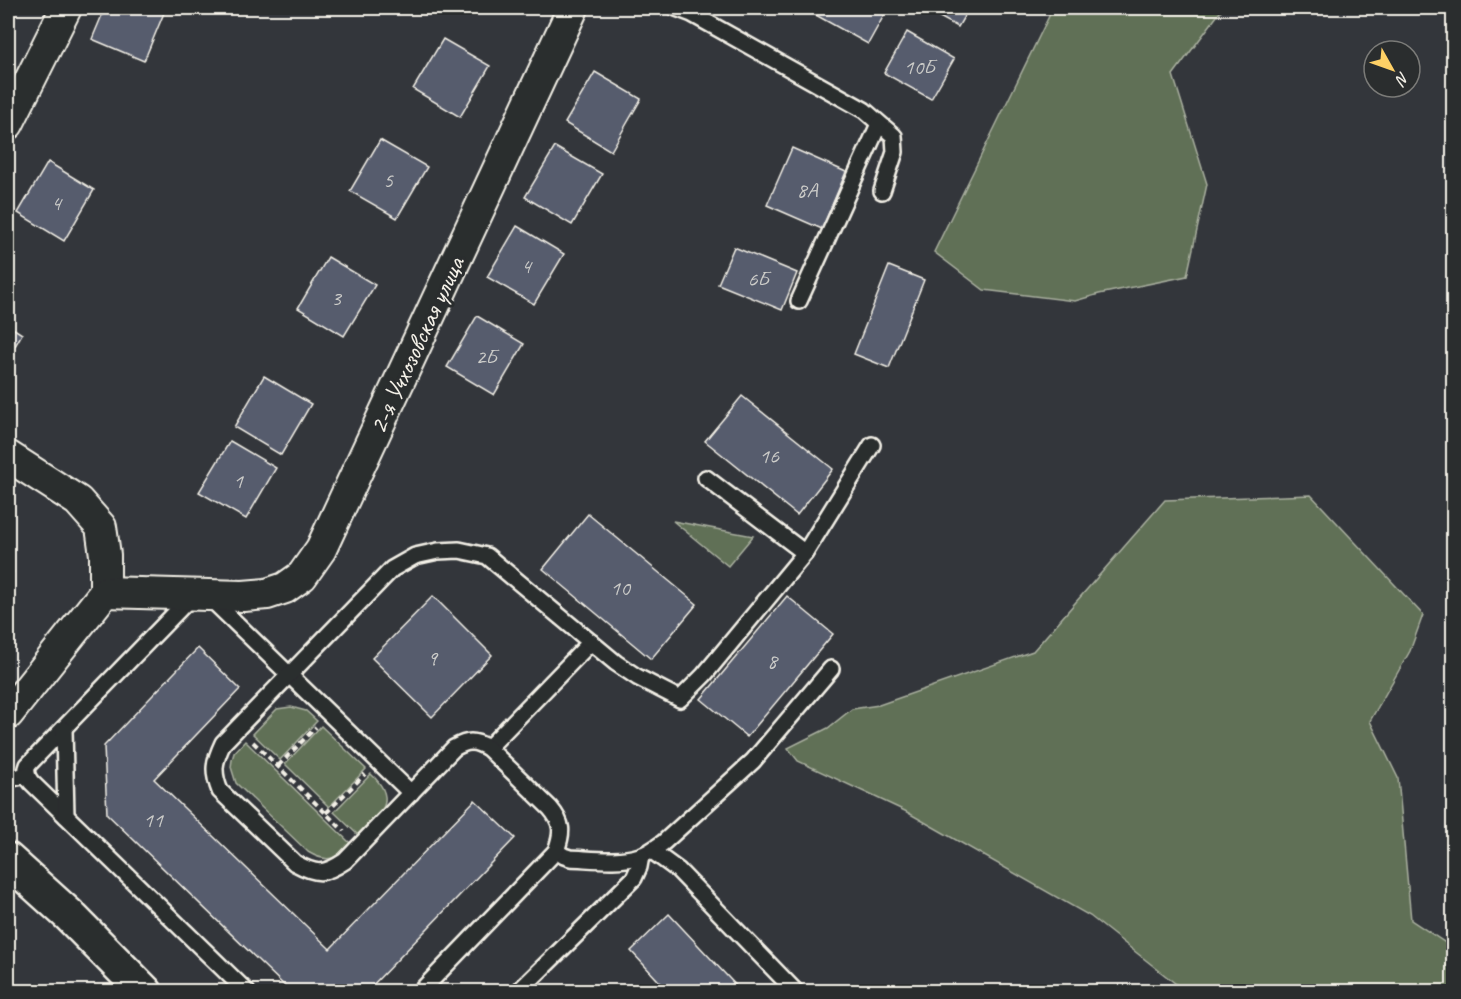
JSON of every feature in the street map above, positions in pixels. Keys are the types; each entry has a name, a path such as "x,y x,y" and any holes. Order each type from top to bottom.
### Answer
{"street":[{"path":"8,124 66,8"},
{"name":"2-я Учхозовская улица","path":"105,592 243,596 267,594 285,588 302,576 321,549 573,8"},
{"path":"8,456 78,501 101,527 105,555 105,592 8,714"},
{"path":"8,860 69,915 145,992"}],"lane":[{"path":"676,8 692,14 864,110 894,136 895,152 882,191"},
{"path":"800,301 879,124"},
{"path":"420,992 556,851 562,832 557,816 488,748 479,743 463,743 454,748 345,861 332,870 308,871 294,863 220,791 215,779 215,767 223,743 392,569 416,556 438,551 459,550 487,556 616,663 637,677 680,699 704,675 805,554 872,445"},
{"path":"706,478 805,554"},
{"path":"247,992 31,782 27,775 28,765 200,595 290,675 411,793"},
{"path":"488,748 591,642"},
{"path":"556,851 570,858 623,860 647,853 673,834 753,761 831,669"},
{"path":"64,729 66,816"},
{"path":"8,779 27,775"},
{"path":"518,992 634,878 647,853"},
{"path":"647,853 678,870 796,992"}],"path":[{"path":"278,766 329,713"},
{"path":"239,728 360,846"},
{"path":"326,813 378,761"}],"green space":[{"path":"1053,8 1223,8 1173,75 1207,184 1187,276 1075,301 984,290 934,252"},
{"path":"1311,495 1423,615 1410,651 1370,721 1398,778 1411,920 1453,948 1453,991 1185,991 1090,916 905,811 798,761 788,748 828,728 852,709 879,705 1033,651 1165,500"},
{"path":"673,521 753,536 728,566"},
{"path":"291,707 306,711 317,721 280,760 253,734 277,709"},
{"path":"321,726 366,769 329,807 285,764"},
{"path":"245,741 351,844 331,858 315,856 308,852 236,783 231,767 232,760 234,753"},
{"path":"371,774 380,784 385,800 379,814 359,836 334,812"}],"building":[{"path":"105,8 166,8 144,61 92,39"},
{"path":"489,8 504,8 502,13"},
{"path":"806,8 888,8 868,44"},
{"path":"923,8 969,8 958,27"},
{"path":"907,32 954,59 931,99 884,73"},
{"path":"443,39 490,66 460,117 413,89"},
{"path":"595,72 641,99 611,151 565,123"},
{"path":"380,140 427,167 397,218 350,191"},
{"path":"555,147 602,174 572,225 525,197"},
{"path":"792,148 846,172 822,229 767,205"},
{"path":"48,162 94,190 64,241 18,213"},
{"path":"517,226 564,254 534,304 487,277"},
{"path":"734,247 797,273 782,310 718,284"},
{"path":"328,257 375,285 344,336 298,308"},
{"path":"889,266 924,280 889,368 854,354"},
{"path":"477,316 524,344 494,395 447,367"},
{"path":"8,325 22,334 8,358"},
{"path":"264,376 311,404 281,455 234,427"},
{"path":"742,396 833,469 797,515 705,441"},
{"path":"230,441 276,468 246,519 199,492"},
{"path":"588,514 697,604 651,659 543,569"},
{"path":"8,569 13,572 8,582"},
{"path":"433,596 492,655 432,717 372,658"},
{"path":"787,596 833,634 747,737 701,699"},
{"path":"198,648 240,689 154,779 330,949 475,800 515,838 368,990 291,992 107,814 104,746"},
{"path":"669,914 742,992 669,992 631,951"}]}
